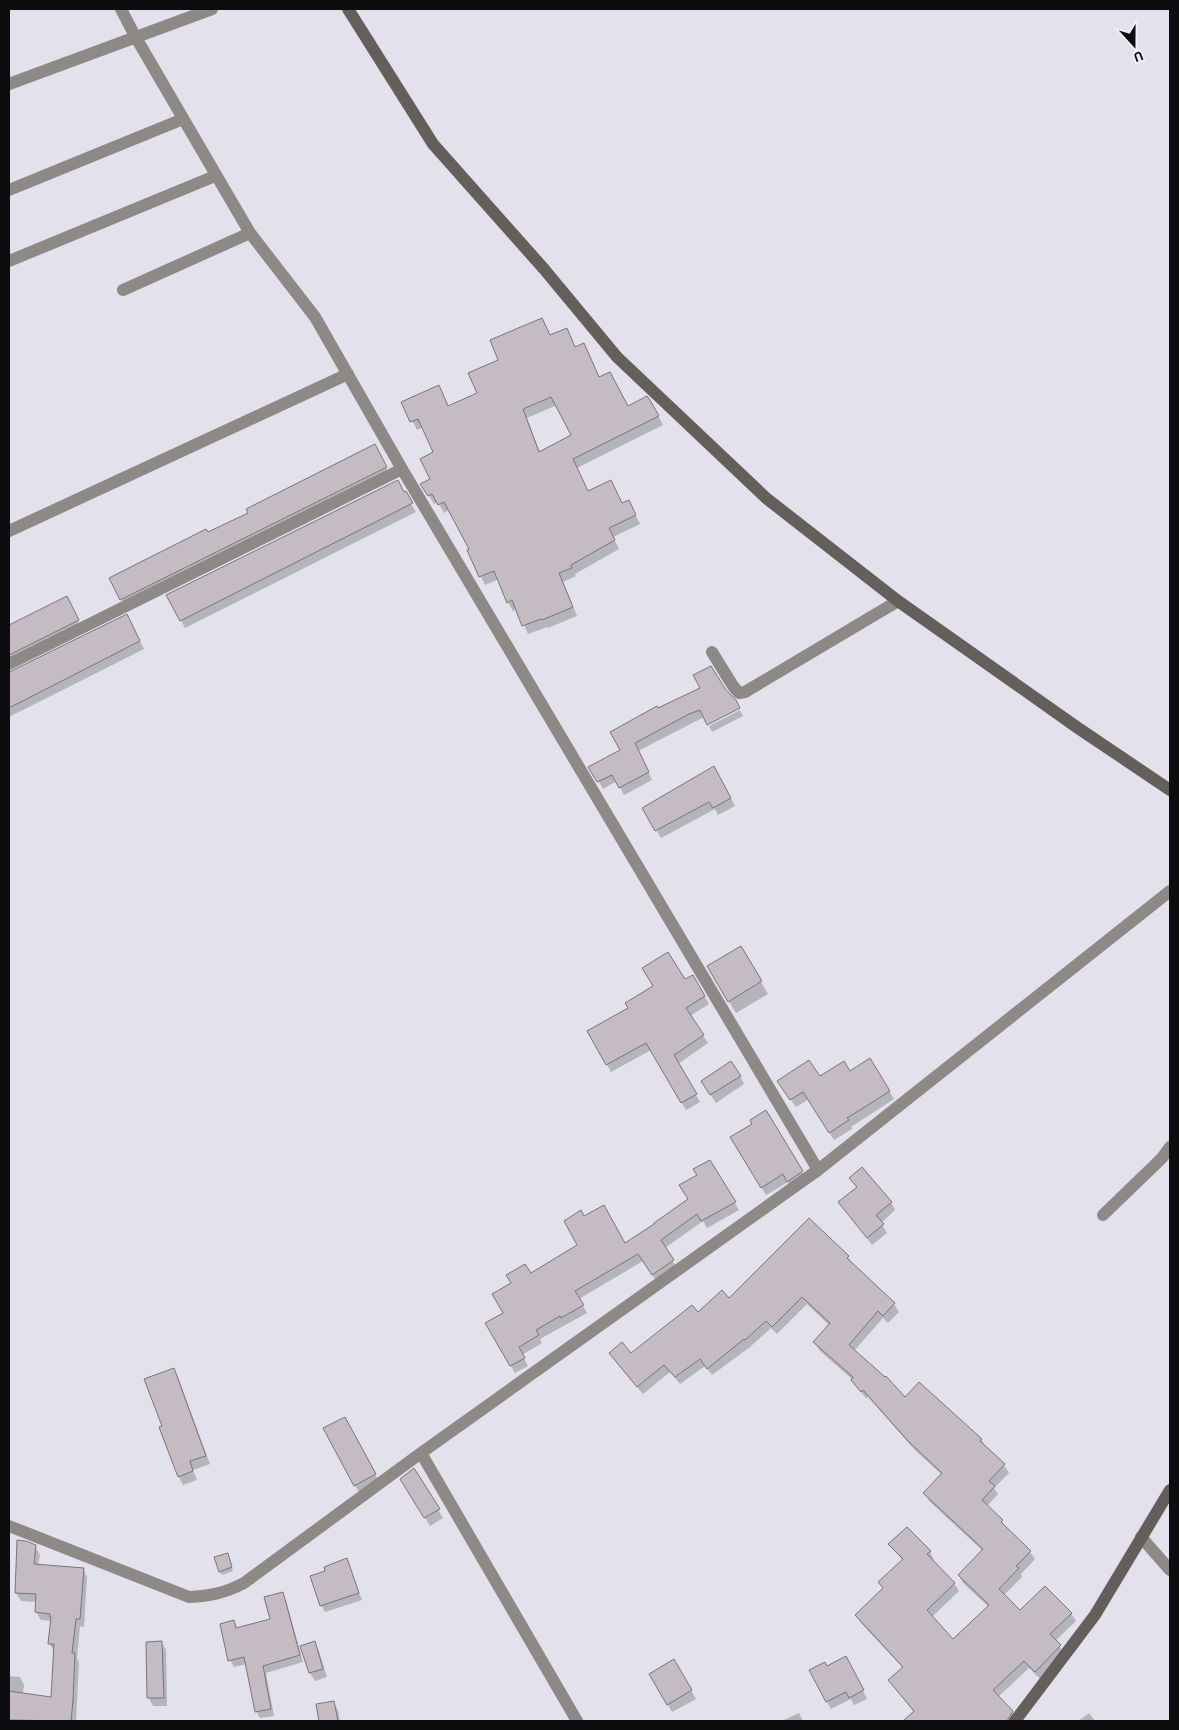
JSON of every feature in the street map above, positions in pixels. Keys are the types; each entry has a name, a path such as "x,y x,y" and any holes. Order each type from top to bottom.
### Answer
{"main road":[{"path":"348,9 433,144 544,269 617,357 766,498 898,601 1078,728 1170,790"},
{"path":"1015,1721 1095,1616 1170,1490"}],"street":[{"path":"121,9 215,176 250,233 315,317 402,469 818,1170"},
{"path":"9,84 212,9"},
{"path":"9,190 183,119"},
{"path":"9,261 215,176"},
{"path":"123,290 250,233"},
{"path":"9,531 348,374"},
{"path":"9,664 402,469"},
{"path":"712,652 733,686 739,692 745,692 898,601"},
{"path":"9,1526 188,1597 208,1596 227,1592 244,1583 421,1453 818,1170 1170,891"},
{"path":"1103,1215 1162,1158 1170,1147"},
{"path":"421,1453 577,1721"},
{"path":"1141,1537 1170,1570"}],"building":[{"path":"542,318 550,335 567,328 575,347 584,343 599,377 610,372 628,406 647,396 659,416 573,459 588,491 611,480 622,503 629,500 636,515 609,528 615,540 571,565 572,568 559,573 573,607 522,626 512,600 507,603 494,571 479,577 467,550 469,549 444,502 438,505 432,494 428,496 420,484 430,479 420,459 433,452 418,419 410,422 401,402 439,385 448,406 477,393 468,373 498,360 490,340","holes":["551,397 571,435 539,452 523,409"]},
{"path":"375,444 387,467 120,600 109,578 206,529 208,532 248,513 246,509"},
{"path":"398,480 404,492 406,491 413,503 180,621 166,595"},
{"path":"67,596 79,620 9,655 9,625"},
{"path":"127,614 140,641 9,708 9,672"},
{"path":"711,666 740,708 707,725 700,710 689,714 635,743 649,772 619,788 612,775 597,782 588,767 620,750 610,732 657,706 658,708 700,688 693,675"},
{"path":"714,766 731,798 713,808 709,802 655,831 642,808"},
{"path":"741,946 762,981 728,1002 707,966"},
{"path":"668,952 685,979 693,975 705,996 686,1008 704,1035 674,1055 697,1094 681,1103 646,1043 606,1065 587,1031 628,1008 625,1003 653,986 642,968"},
{"path":"870,1058 890,1091 847,1118 849,1120 829,1133 803,1092 790,1100 777,1081 809,1060 820,1076 844,1061 850,1071"},
{"path":"731,1061 741,1076 710,1095 701,1081"},
{"path":"766,1110 803,1171 787,1182 783,1174 761,1188 730,1137 752,1124 750,1120"},
{"path":"710,1160 736,1202 701,1221 697,1214 661,1240 674,1260 652,1275 638,1254 575,1291 584,1305 536,1330 539,1335 519,1347 525,1358 510,1366 485,1323 503,1313 492,1294 511,1283 506,1275 525,1264 531,1273 577,1245 564,1221 581,1210 584,1216 604,1205 625,1243 688,1199 679,1185 697,1175 693,1169"},
{"path":"862,1167 892,1202 876,1215 884,1224 867,1238 838,1202 857,1187 849,1178"},
{"path":"809,1218 849,1256 847,1258 895,1303 883,1316 878,1311 849,1345 886,1376 905,1397 919,1382 982,1439 980,1441 1005,1464 989,1481 995,1486 982,1500 1003,1520 1001,1522 1031,1551 1016,1566 1019,1568 999,1589 1020,1610 1045,1586 1072,1613 1050,1634 1061,1645 1035,1672 1024,1661 993,1690 1013,1711 1007,1721 903,1721 914,1711 888,1680 903,1667 855,1615 883,1588 878,1582 903,1559 888,1544 907,1527 931,1551 927,1554 955,1583 927,1610 953,1639 989,1605 958,1575 983,1549 923,1493 942,1473 908,1441 863,1390 861,1392 851,1380 853,1377 813,1342 830,1323 802,1297 772,1327 766,1321 707,1369 700,1359 675,1377 664,1365 637,1387 609,1353 622,1342 631,1353 692,1305 698,1312 722,1290 729,1298"},
{"path":"174,1368 206,1456 190,1461 193,1471 178,1477 159,1427 162,1426 144,1379"},
{"path":"345,1417 376,1474 354,1486 323,1428"},
{"path":"414,1468 440,1509 424,1518 400,1479"},
{"path":"17,1540 36,1545 34,1564 84,1568 80,1619 76,1619 72,1653 75,1653 71,1721 9,1720 9,1691 51,1697 54,1644 48,1644 50,1614 35,1612 36,1594 15,1593"},
{"path":"228,1553 232,1567 219,1572 214,1557"},
{"path":"347,1558 359,1593 320,1606 310,1576 325,1571 324,1567"},
{"path":"283,1592 300,1655 263,1666 271,1709 255,1712 244,1657 228,1661 220,1624 234,1620 236,1628 270,1619 264,1597"},
{"path":"162,1641 164,1698 147,1698 146,1642"},
{"path":"315,1641 323,1669 309,1673 300,1646"},
{"path":"846,1656 864,1690 849,1698 846,1692 826,1702 809,1670 825,1662 827,1666"},
{"path":"674,1659 692,1690 667,1705 649,1674"},
{"path":"334,1701 338,1721 319,1721 316,1704"}]}
